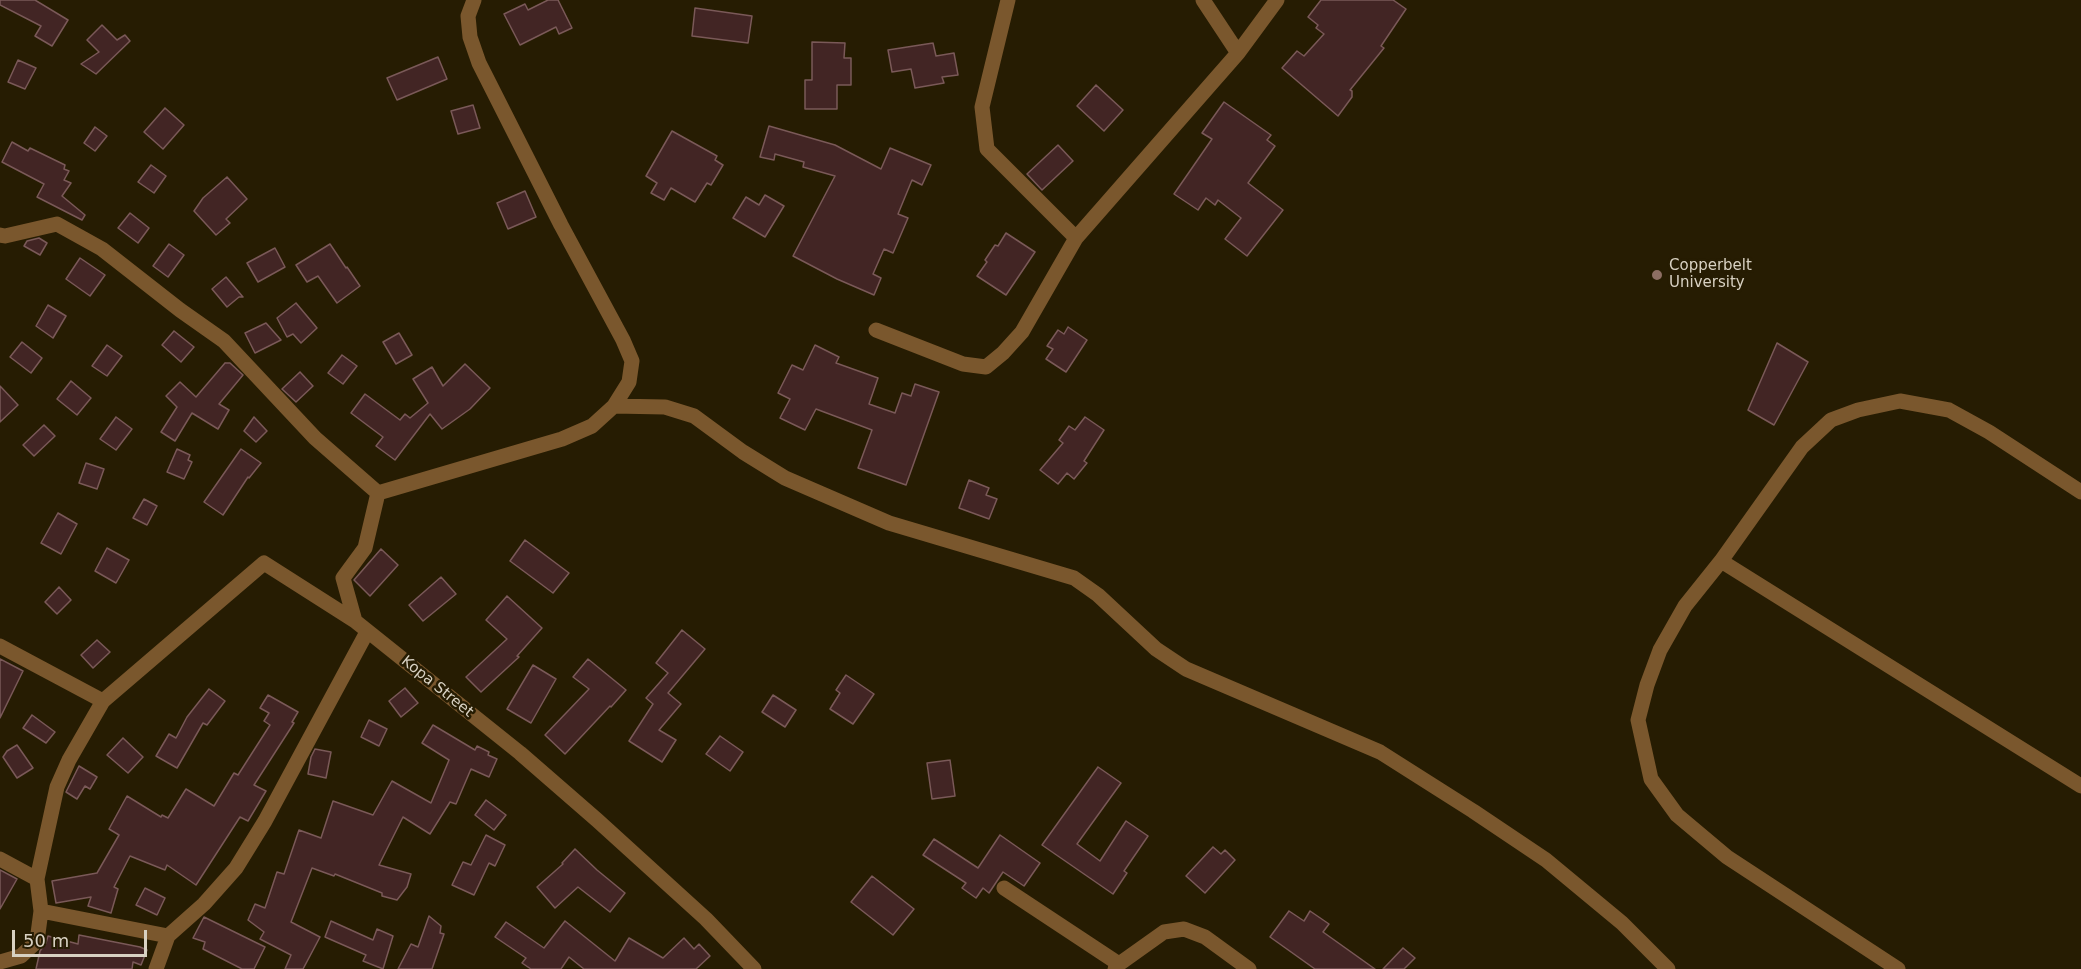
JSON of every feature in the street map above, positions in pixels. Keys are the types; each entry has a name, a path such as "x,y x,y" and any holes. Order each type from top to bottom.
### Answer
{"street":[{"path":"378,493 562,439 592,426 614,406 629,382 632,361 479,63 470,37 468,16 474,0"},
{"path":"1008,0 982,107 987,149 1077,238"},
{"path":"1203,0 1238,53"},
{"path":"876,330 963,364 987,367 1004,353 1023,332 1077,238 1238,53 1277,0"},
{"path":"0,235 5,236 57,224 102,249 224,341 315,438 378,493"},
{"path":"1898,969 1726,857 1677,815 1651,779 1638,720 1647,685 1660,650 1680,615 1802,447 1831,420 1858,410 1900,401 1949,410 1989,432 2081,492"},
{"path":"614,406 664,407 694,416 743,452 785,478 889,523 1074,578 1098,595 1156,649 1186,669 1380,752 1473,811 1546,860 1622,923 1668,969"},
{"path":"355,621 343,578 365,549 378,493"},
{"path":"1721,561 2081,786"},
{"name":"Kopa Street","path":"103,701 264,563 355,621 520,753 706,919 754,969"},
{"path":"156,969 168,936 204,904 236,868 265,821 367,632"},
{"path":"0,646 103,701 69,760 57,787 37,879 41,911 37,941 27,964 29,969"},
{"path":"0,859 37,879"},
{"path":"1004,888 1117,966 1164,932 1184,929 1205,937 1249,969"},
{"path":"41,911 168,936"},
{"path":"0,962 21,956 37,941"}],"building":[{"path":"0,0 35,0 68,20 52,46 35,36 41,26 0,5"},
{"path":"548,0 558,0 572,28 559,34 556,27 520,45 504,14 525,4 528,10"},
{"path":"1321,0 1393,0 1406,9 1381,46 1384,48 1350,90 1352,97 1338,116 1282,68 1297,51 1304,56 1324,34 1308,17"},
{"path":"695,8 752,16 748,43 692,36"},
{"path":"102,25 117,40 125,35 130,41 96,74 81,64 99,52 87,40"},
{"path":"812,42 845,43 844,58 851,58 851,85 837,85 837,109 805,109 805,80 812,80"},
{"path":"933,43 936,56 954,53 958,75 942,77 944,83 915,88 911,69 892,72 888,50"},
{"path":"438,57 447,79 397,100 387,78"},
{"path":"18,60 36,68 25,89 8,82"},
{"path":"1096,85 1123,110 1104,131 1077,106"},
{"path":"1224,102 1271,135 1267,140 1275,146 1248,183 1283,210 1247,256 1225,239 1241,218 1218,200 1215,205 1206,198 1198,210 1174,194 1212,139 1202,133"},
{"path":"473,105 480,128 458,134 451,111"},
{"path":"165,108 184,125 163,149 144,132"},
{"path":"769,126 835,145 881,169 890,148 931,165 922,185 912,180 898,214 908,218 893,253 884,249 873,274 881,278 874,295 793,256 835,176 803,167 804,162 775,154 774,160 760,157"},
{"path":"95,127 107,136 95,151 84,143"},
{"path":"672,131 717,156 715,160 723,165 711,185 707,183 695,202 671,188 664,200 651,193 657,183 646,176"},
{"path":"12,142 28,151 30,148 65,165 64,169 69,171 64,180 71,183 62,196 85,215 82,220 37,197 44,184 2,162"},
{"path":"1058,145 1073,161 1042,190 1027,174"},
{"path":"151,165 166,176 154,193 138,182"},
{"path":"227,177 247,199 226,219 230,223 216,235 194,211 203,198"},
{"path":"525,191 536,217 508,229 497,203"},
{"path":"765,195 784,206 765,237 733,218 746,197 759,205"},
{"path":"130,213 149,228 138,243 118,228"},
{"path":"1006,233 1035,252 1006,295 977,276 995,245 998,246"},
{"path":"39,238 47,243 40,255 24,246 27,241"},
{"path":"169,244 184,255 168,277 153,266"},
{"path":"330,244 360,286 337,303 318,276 307,282 296,265"},
{"path":"275,248 285,267 258,282 247,263"},
{"path":"80,258 105,275 90,296 66,279"},
{"path":"226,277 243,297 239,297 227,307 212,289"},
{"path":"296,303 317,328 301,343 293,334 287,337 277,318"},
{"path":"48,305 66,316 53,338 36,326"},
{"path":"266,323 281,340 255,353 245,333"},
{"path":"1068,327 1087,340 1066,372 1046,359 1053,349 1047,346 1058,330 1064,334"},
{"path":"174,331 194,347 181,362 162,345"},
{"path":"399,333 412,355 396,364 383,342"},
{"path":"22,342 42,358 31,373 10,357"},
{"path":"1777,343 1808,362 1774,425 1748,410"},
{"path":"107,345 122,356 107,376 92,366"},
{"path":"815,345 839,357 836,363 878,378 869,404 895,413 902,393 911,396 915,384 939,392 906,485 858,468 872,430 816,409 805,430 780,418 790,399 778,393 792,365 803,370"},
{"path":"342,355 357,366 343,384 328,373"},
{"path":"225,363 230,363 243,375 219,404 229,410 218,429 192,413 175,441 161,432 177,407 166,396 180,382 196,397"},
{"path":"465,364 490,388 470,409 442,429 430,414 395,460 376,446 383,437 351,413 365,394 400,420 405,414 410,418 428,403 413,379 432,367 443,386"},
{"path":"300,372 313,386 296,402 282,389"},
{"path":"71,381 91,398 77,415 57,399"},
{"path":"0,386 18,405 0,422"},
{"path":"116,417 132,429 116,450 100,439"},
{"path":"254,417 267,431 256,442 244,431"},
{"path":"1085,417 1104,430 1084,461 1087,463 1074,479 1067,473 1058,484 1040,470 1063,443 1059,440 1069,426 1075,430"},
{"path":"44,425 55,436 34,456 23,445"},
{"path":"177,449 190,455 188,460 192,462 184,479 167,472"},
{"path":"241,449 261,463 248,477 223,515 204,502"},
{"path":"86,463 104,469 97,489 79,483"},
{"path":"969,480 989,488 986,495 997,499 989,519 959,508"},
{"path":"144,499 157,506 147,525 133,518"},
{"path":"58,513 77,524 61,554 41,543"},
{"path":"525,540 569,573 553,593 510,561"},
{"path":"107,548 129,560 116,583 95,571"},
{"path":"381,549 398,565 370,596 354,580"},
{"path":"441,577 456,594 423,621 409,605"},
{"path":"59,587 71,600 57,614 45,602"},
{"path":"507,596 542,628 517,656 519,657 481,692 466,677 507,639 486,620"},
{"path":"682,630 705,649 668,693 681,704 659,730 676,740 662,762 629,741 653,704 646,698 668,673 656,663"},
{"path":"97,640 110,652 93,668 81,655"},
{"path":"0,659 23,671 0,718"},
{"path":"588,659 626,690 565,754 545,735 589,689 573,677"},
{"path":"533,665 556,679 531,723 507,709"},
{"path":"846,675 874,694 853,724 830,709 840,693 836,690"},
{"path":"405,688 418,703 401,717 389,701"},
{"path":"209,689 225,701 207,725 203,723 177,768 156,756 169,734 176,738 187,717"},
{"path":"268,695 298,712 292,722 294,723 254,785 266,791 248,821 240,817 196,885 167,865 165,870 130,856 114,887 118,889 111,913 88,906 91,897 56,903 52,881 97,873 119,835 109,829 127,796 161,817 162,815 168,818 186,789 214,806 234,773 238,775 270,725 264,721 269,713 260,708"},
{"path":"773,695 796,710 785,727 762,712"},
{"path":"32,715 55,732 46,743 23,728"},
{"path":"369,720 387,729 379,746 361,737"},
{"path":"433,725 475,750 477,746 489,752 488,755 497,759 489,777 471,769 456,804 450,802 430,834 403,817 379,865 411,874 407,887 397,900 382,896 382,893 335,874 334,876 312,868 291,922 320,937 303,969 285,969 291,955 260,939 264,932 248,920 255,904 265,908 277,872 284,874 299,830 321,838 333,801 373,815 392,781 431,803 449,760 422,743"},
{"path":"720,736 743,752 730,771 706,754"},
{"path":"123,738 143,757 128,773 107,755"},
{"path":"17,745 33,768 17,778 3,757 7,751"},
{"path":"315,749 331,752 326,778 308,774"},
{"path":"950,760 955,796 932,799 927,763"},
{"path":"79,766 97,777 90,789 85,786 77,799 66,792"},
{"path":"1098,767 1121,783 1077,844 1100,861 1126,821 1148,836 1124,871 1127,873 1113,894 1042,845"},
{"path":"486,800 506,815 494,830 475,815"},
{"path":"486,835 505,845 495,866 489,863 474,895 452,885 463,862 471,865"},
{"path":"1000,835 1040,863 1024,886 1003,872 989,893 983,888 976,898 962,888 966,883 923,855 934,839 978,868"},
{"path":"1213,847 1221,854 1225,850 1235,860 1205,893 1186,876"},
{"path":"575,849 625,893 610,912 578,887 555,908 537,887 563,864"},
{"path":"0,870 17,879 0,909"},
{"path":"872,876 914,909 893,935 851,902"},
{"path":"145,888 165,898 157,915 136,905"},
{"path":"1289,911 1304,921 1310,911 1329,924 1323,932 1375,969 1315,969 1270,937"},
{"path":"429,916 441,926 440,933 444,934 432,969 398,969 411,944 418,947"},
{"path":"204,917 265,947 254,969 242,969 203,949 205,942 193,938"},
{"path":"331,921 373,940 377,929 393,936 383,969 363,961 366,955 325,937"},
{"path":"565,921 615,961 629,938 663,958 684,938 694,949 699,944 710,956 696,969 584,969 569,957 561,969 531,969 522,963 526,958 495,937 506,922 544,948"},
{"path":"79,935 147,950 141,965 133,962 132,969 36,969 40,951 48,936 78,944"},
{"path":"1403,948 1415,958 1404,969 1383,969"}],"place":[{"name":"Copperbelt University","path":"1657,275"}]}
